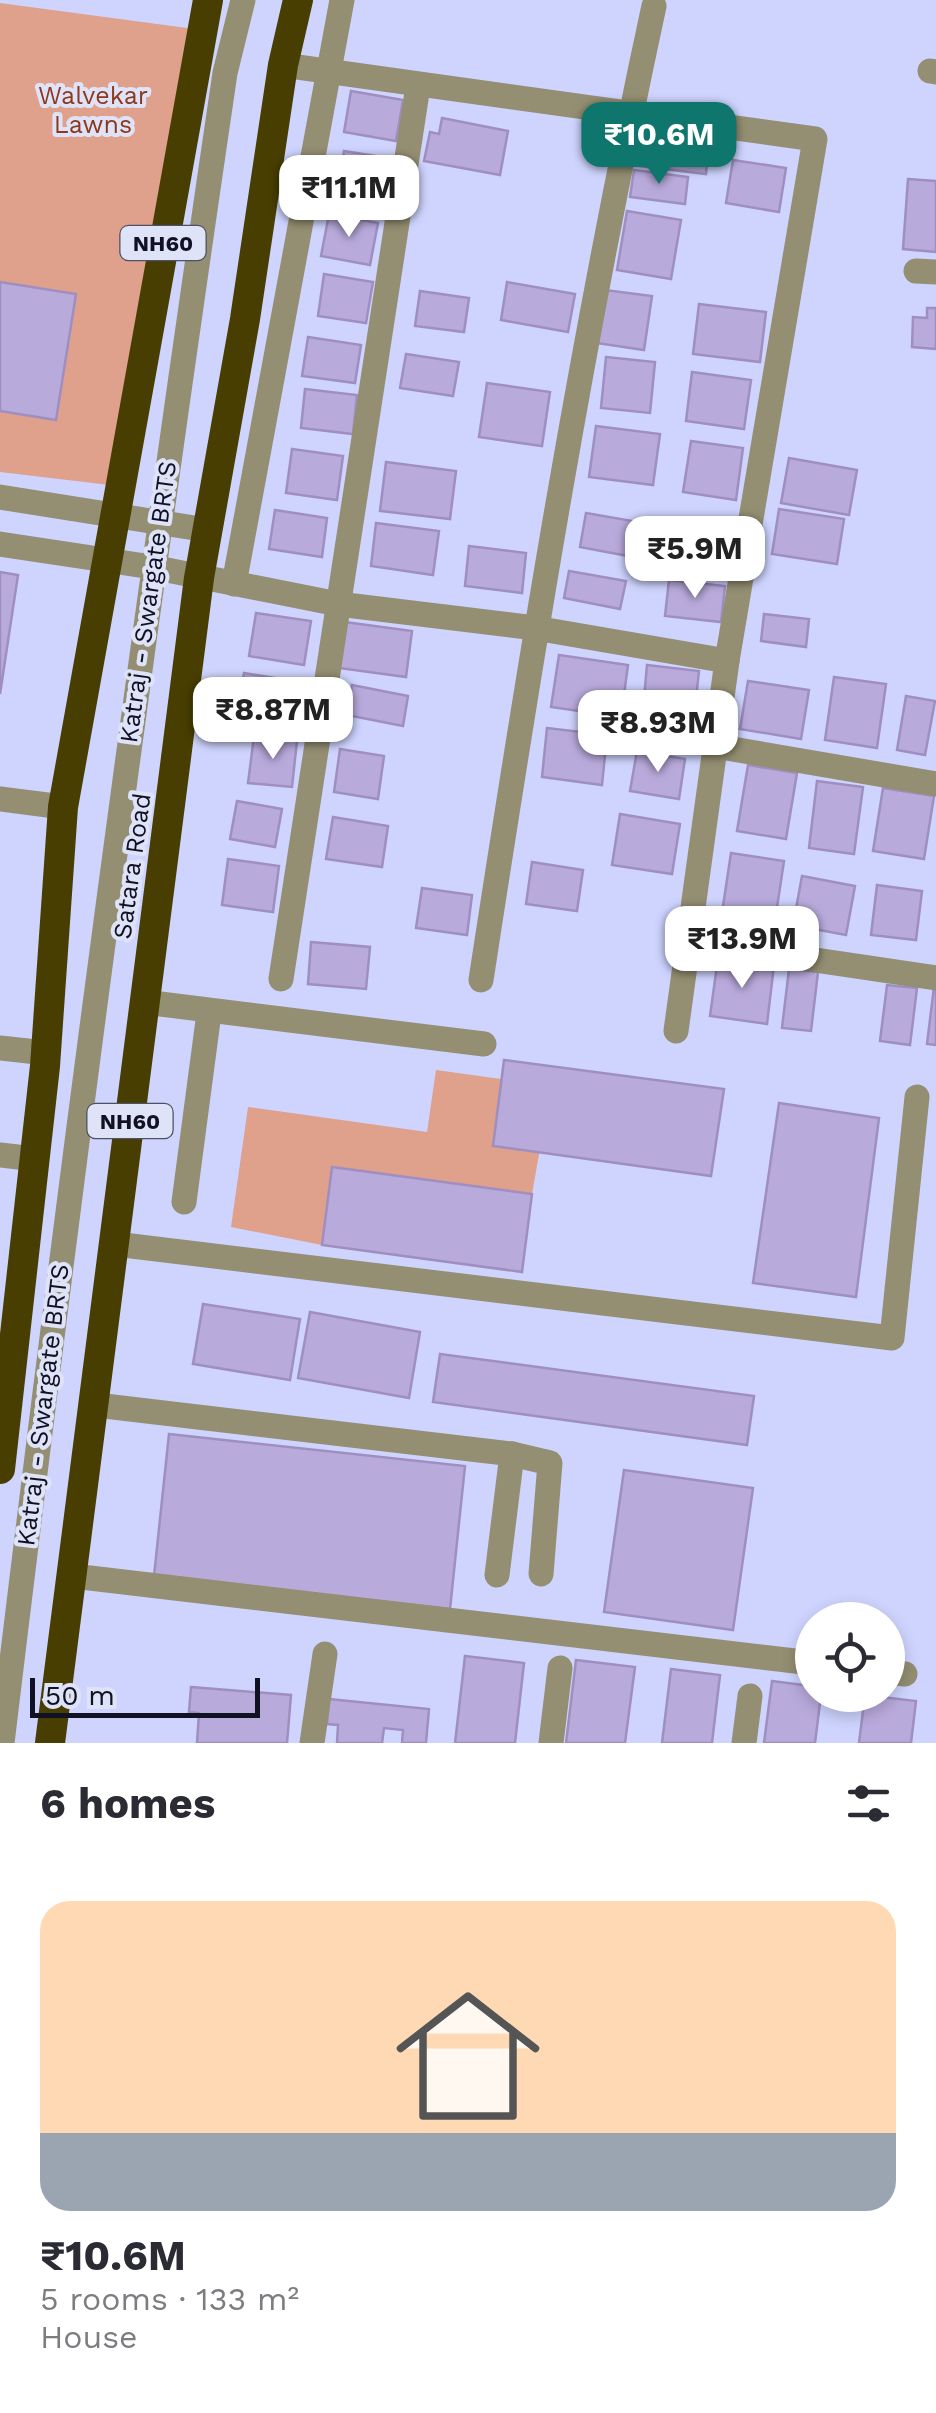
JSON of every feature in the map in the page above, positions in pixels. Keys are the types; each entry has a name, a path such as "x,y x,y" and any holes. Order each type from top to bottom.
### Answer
{"highway":[{"name":"NH60","path":"0,1468 12,1250 35,1159 63,807 208,0"},
{"name":"Satara Road","path":"50,1743 199,578 298,0"}],"street":[{"name":"Katraj - Swargate BRTS","path":"2,1743 83,1075 152,567 225,73 243,0"},
{"path":"234,584 342,0"},
{"path":"481,980 536,628 602,247 654,6"},
{"path":"284,65 815,139 727,661 676,1031"},
{"path":"282,979 418,86"},
{"path":"0,496 207,530"},
{"path":"0,544 152,567 338,604 536,628 727,661"},
{"path":"715,746 936,784"},
{"path":"0,799 63,807"},
{"path":"688,940 936,978"},
{"path":"144,1002 484,1044"},
{"path":"184,1202 209,1013"},
{"path":"0,1048 46,1053"},
{"path":"115,1244 892,1338 917,1097"},
{"path":"0,1155 35,1159"},
{"path":"96,1405 512,1454 550,1463 541,1574"},
{"path":"497,1575 512,1454"},
{"path":"74,1576 795,1661"},
{"path":"312,1743 325,1654"},
{"path":"551,1743 560,1668"},
{"path":"744,1743 750,1696"}],"green space":[{"name":"Walvekar Lawns","path":"0,3 202,30 118,486 0,472"},
{"path":"436,1070 551,1086 532,1194 333,1167 322,1245 231,1227 248,1107 427,1132"}],"building":[{"path":"351,91 403,100 396,141 344,132"},
{"path":"442,118 508,131 500,175 424,161 430,132 439,134"},
{"path":"642,137 709,146 706,174 639,166"},
{"path":"344,151 389,158 382,205 336,199"},
{"path":"733,160 786,168 779,212 726,203"},
{"path":"634,170 688,177 685,204 630,197"},
{"path":"908,179 936,181 936,252 903,249"},
{"path":"627,211 681,220 671,279 617,270"},
{"path":"329,214 378,223 370,265 321,256"},
{"path":"324,274 373,282 366,323 318,316"},
{"path":"0,282 76,294 56,420 0,411"},
{"path":"507,282 575,294 568,332 501,320"},
{"path":"597,289 652,296 644,350 590,342"},
{"path":"420,291 469,298 464,332 415,326"},
{"path":"699,304 766,312 760,362 693,354"},
{"path":"927,308 936,308 936,349 912,347 913,317 927,318"},
{"path":"308,337 361,345 355,383 302,376"},
{"path":"406,354 459,362 453,396 400,388"},
{"path":"606,357 655,362 650,413 601,408"},
{"path":"692,372 751,380 744,429 686,421"},
{"path":"487,383 550,392 542,446 479,437"},
{"path":"305,389 357,395 353,434 301,428"},
{"path":"596,426 660,434 653,485 589,477"},
{"path":"691,441 743,448 736,500 683,492"},
{"path":"292,449 343,456 337,500 286,493"},
{"path":"789,458 857,470 849,515 781,503"},
{"path":"386,462 456,471 450,519 380,511"},
{"path":"779,509 844,519 837,564 772,554"},
{"path":"275,510 327,518 322,557 269,549"},
{"path":"586,513 655,525 649,560 580,547"},
{"path":"376,523 439,531 433,575 371,566"},
{"path":"469,546 526,553 522,593 465,586"},
{"path":"569,571 626,581 620,609 564,598"},
{"path":"0,572 18,575 0,694"},
{"path":"669,580 725,586 721,622 665,616"},
{"path":"256,613 311,621 304,665 249,656"},
{"path":"764,614 809,619 806,647 761,641"},
{"path":"345,622 412,631 406,677 339,668"},
{"path":"559,655 628,665 621,717 551,707"},
{"path":"647,665 699,671 693,726 642,721"},
{"path":"244,673 299,682 292,724 237,715"},
{"path":"834,677 886,684 877,748 825,740"},
{"path":"748,681 809,690 801,739 740,729"},
{"path":"352,685 408,696 403,726 347,715"},
{"path":"906,696 935,701 925,755 897,750"},
{"path":"547,728 607,735 602,785 542,777"},
{"path":"254,736 297,741 292,787 248,783"},
{"path":"340,749 384,756 378,799 334,792"},
{"path":"637,751 685,759 679,799 630,791"},
{"path":"748,765 797,773 786,839 737,831"},
{"path":"817,781 863,787 854,854 809,848"},
{"path":"883,788 934,796 924,859 873,851"},
{"path":"237,801 282,809 275,847 230,839"},
{"path":"620,814 680,824 672,874 612,865"},
{"path":"333,817 388,826 382,867 326,859"},
{"path":"731,853 784,861 773,934 720,926"},
{"path":"228,859 279,866 273,912 222,905"},
{"path":"532,862 583,870 577,911 526,904"},
{"path":"802,876 855,886 846,935 793,925"},
{"path":"877,885 922,891 916,940 871,935"},
{"path":"422,888 472,895 467,935 416,928"},
{"path":"311,942 370,947 366,989 308,984"},
{"path":"718,958 774,965 767,1024 710,1016"},
{"path":"789,969 818,972 811,1031 782,1028"},
{"path":"887,985 917,988 910,1045 880,1041"},
{"path":"936,987 936,1045 927,1044"},
{"path":"504,1060 724,1089 711,1176 493,1146"},
{"path":"779,1103 879,1118 856,1297 753,1283"},
{"path":"332,1167 532,1194 522,1272 322,1245"},
{"path":"203,1304 300,1319 290,1380 193,1364"},
{"path":"310,1312 420,1332 409,1398 298,1378"},
{"path":"440,1354 754,1396 747,1445 433,1402"},
{"path":"169,1434 465,1466 450,1609 154,1576"},
{"path":"624,1470 753,1488 733,1630 604,1612"},
{"path":"465,1656 524,1663 515,1743 455,1743"},
{"path":"576,1660 635,1667 625,1743 566,1743"},
{"path":"671,1669 720,1675 712,1743 662,1743"},
{"path":"772,1681 795,1684 795,1712 819,1712 815,1743 764,1743"},
{"path":"191,1687 291,1695 287,1743 197,1743 199,1713 189,1712"},
{"path":"329,1699 429,1709 426,1743 402,1743 403,1730 384,1728 382,1743 337,1743 338,1725 327,1724"},
{"path":"905,1700 916,1701 911,1743 859,1743 863,1712 905,1712"}]}
